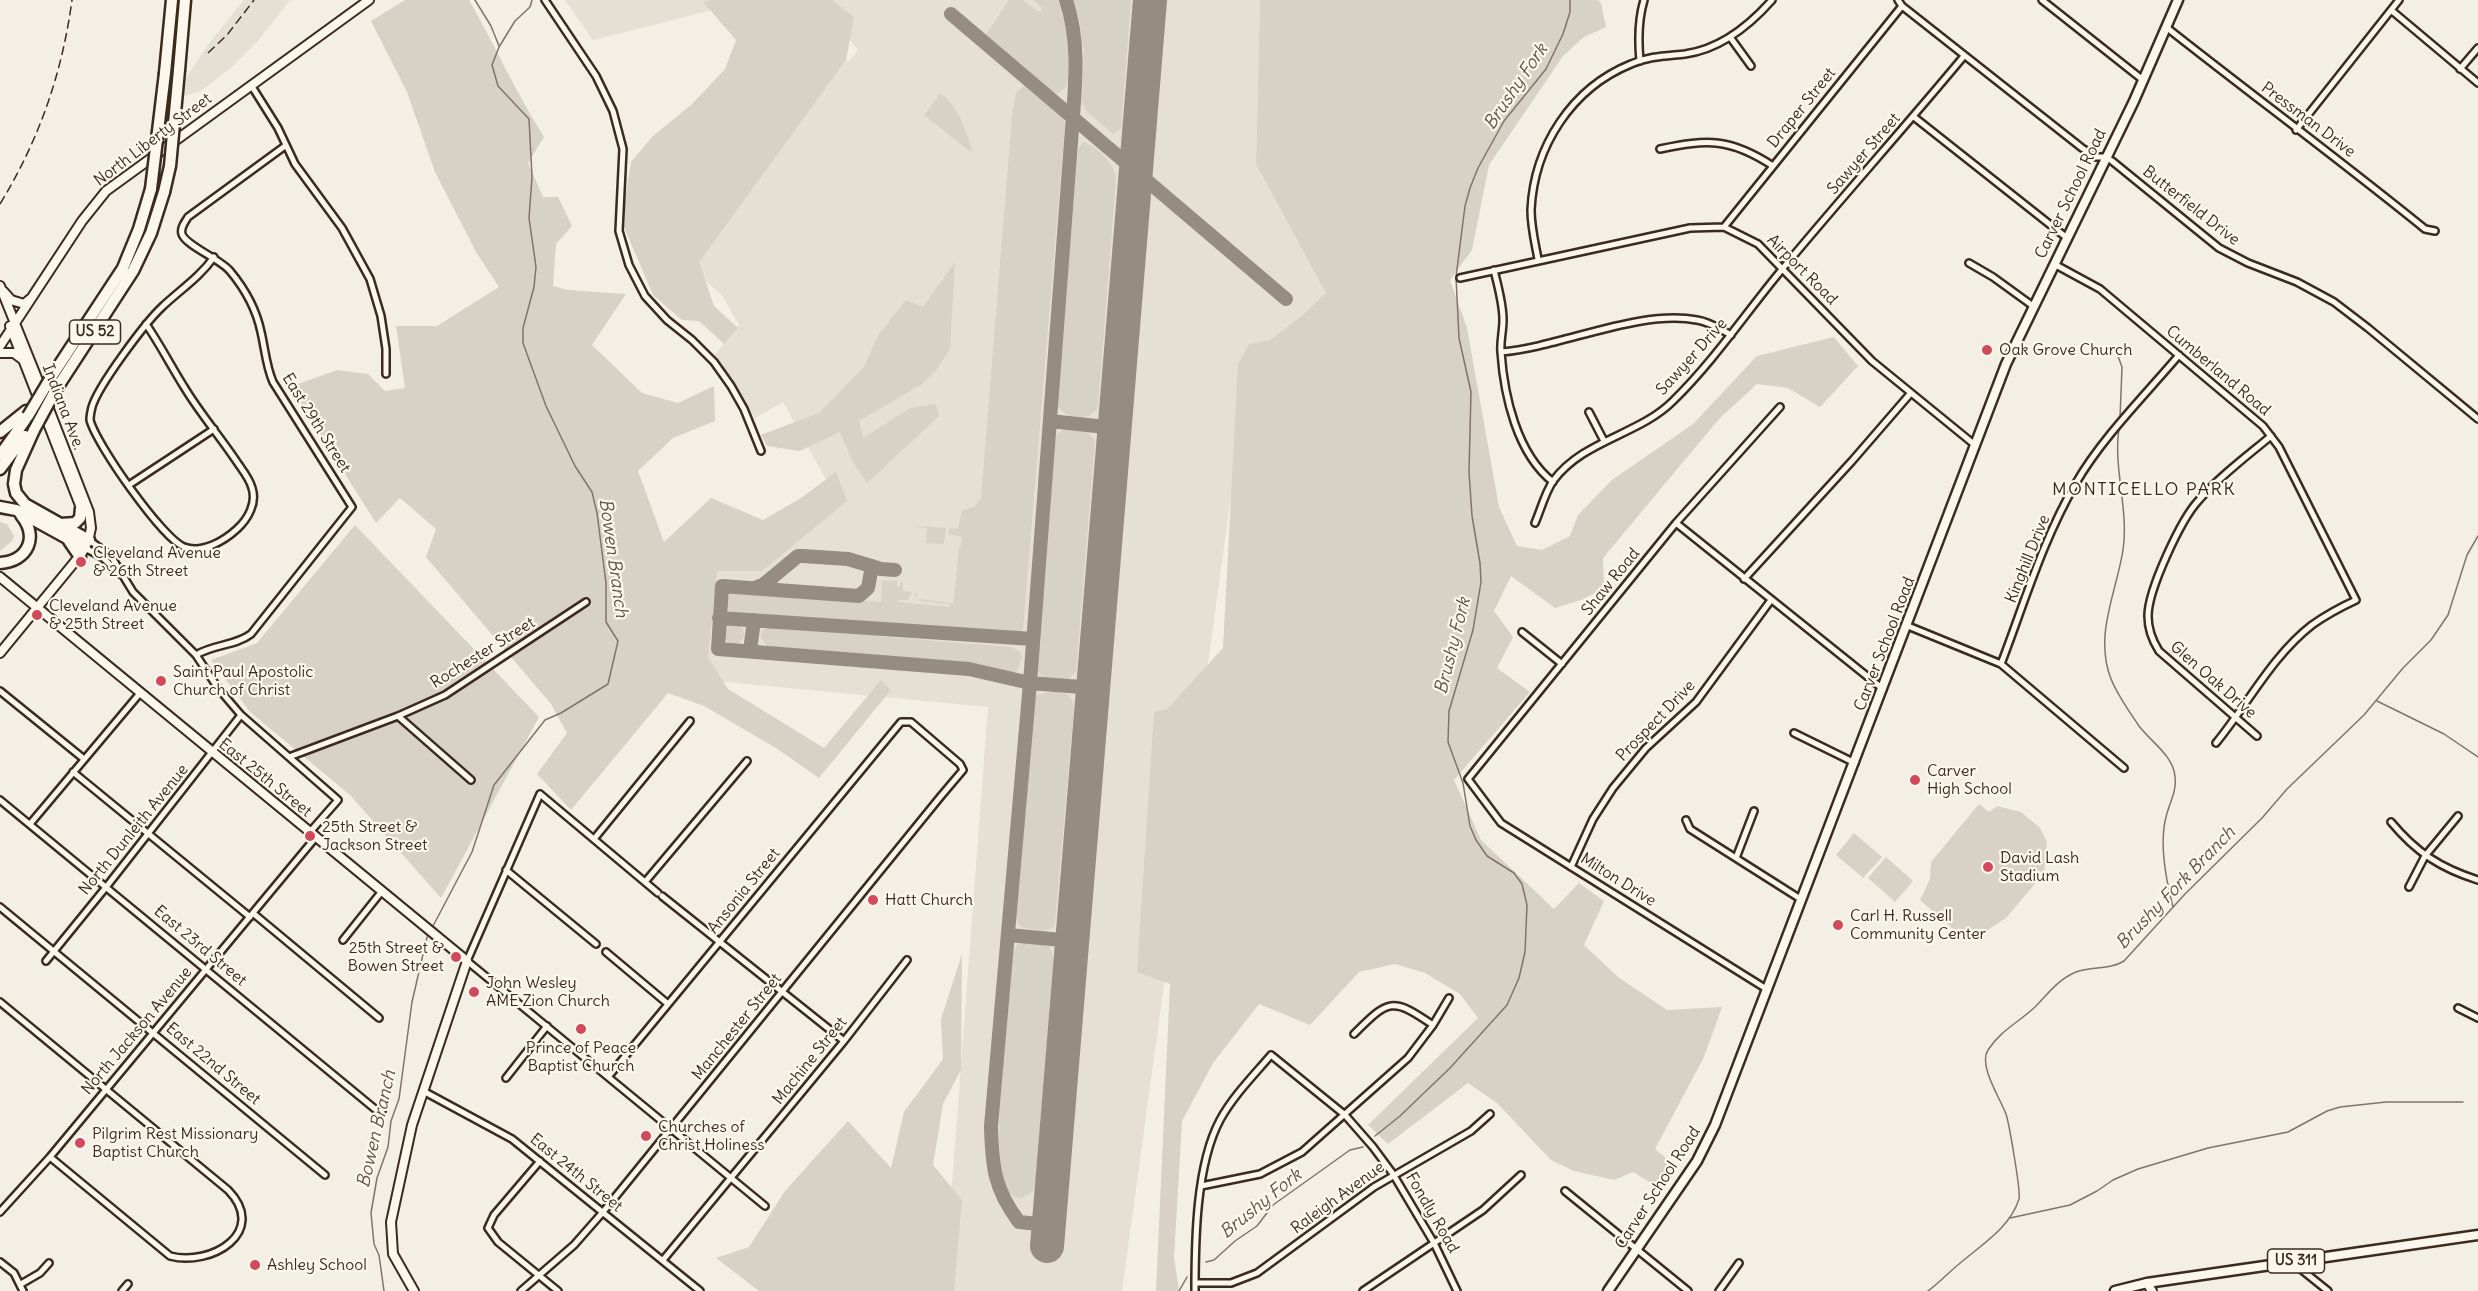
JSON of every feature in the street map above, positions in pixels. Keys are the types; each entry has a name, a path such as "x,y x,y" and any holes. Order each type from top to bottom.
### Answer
{"highway":[{"name":"US 52","path":"30,421 50,379 123,268 139,229 151,189 172,0"},
{"name":"US 52","path":"30,421 55,392 133,271 151,233 170,166 185,0"},
{"path":"30,421 16,470 15,489 23,503 60,524 85,549"},
{"path":"0,432 30,421"},
{"path":"0,455 30,421"},
{"path":"0,470 30,421"},
{"path":"0,507 12,508 64,537 76,548 85,549"},
{"path":"60,524 75,524 80,518 81,508"},
{"path":"0,562 15,560 29,544 31,532 19,512"}],"main road":[{"name":"North Liberty Street","path":"0,346 82,221 106,190 369,0"},
{"name":"Carver School Road","path":"1608,1291 1707,1142 1884,689 2006,364 2143,80 2178,0"},
{"path":"0,286 15,302 27,303 33,296"},
{"name":"Indiana Ave.","path":"0,286 24,363 86,520 85,549"},
{"name":"Indiana Ave.","path":"0,303 35,371 89,512 91,528 85,549"},
{"path":"0,353 5,351 17,354 24,363"},
{"path":"0,653 85,549"},
{"name":"East 25th Street","path":"0,577 467,961"},
{"path":"414,1291 396,1261 390,1231 407,1146 467,961"},
{"name":"US 311","path":"2115,1291 2478,1234"}],"street":[{"path":"545,0 596,76 613,111 623,149 619,231 629,265 645,296 667,320 714,362 744,409 761,451"},
{"path":"1640,61 1640,14 1644,0"},
{"path":"1538,259 1532,222 1532,196 1538,169 1550,138 1563,116 1584,94 1606,77 1640,61 1696,52 1730,37 1751,22 1772,0"},
{"name":"Butterfield Drive","path":"1898,0 1902,6 1964,56 2082,148 2096,157 2106,157 2219,248 2248,263 2297,282 2334,302 2478,419"},
{"path":"2042,0 2143,80"},
{"path":"2296,130 2399,0"},
{"name":"Draper Street","path":"1724,227 1902,6"},
{"path":"2391,10 2478,83"},
{"name":"Pressman Drive","path":"2166,27 2425,229 2435,231"},
{"path":"1730,37 1751,66"},
{"path":"2460,69 2478,48"},
{"name":"Sawyer Street","path":"1783,268 1964,56"},
{"path":"251,85 278,128 295,164 342,228 370,279 381,316 386,349 386,374"},
{"path":"1914,117 2067,238"},
{"path":"1660,149 1699,142 1722,142 1742,148 1773,166"},
{"name":"East 29th Street","path":"196,655 207,649 240,642 251,634 352,507 270,375 258,321 250,299 228,268 183,236 182,227 188,217 285,146"},
{"name":"Airport Road","path":"1460,278 1538,259 1690,228 1724,227 1750,239 1783,268 1872,361 1977,446"},
{"path":"146,324 186,391 249,481 254,494 245,521 222,541 195,549 184,547 173,541 162,529 105,452 90,420 91,412 103,386 146,324 162,307 204,272 214,257"},
{"path":"1969,263 2033,306"},
{"name":"Cumberland Road","path":"2054,264 2100,289 2246,411 2271,436 2356,600 2328,614 2298,638 2276,662 2236,718"},
{"name":"Sawyer Drive","path":"1535,522 1553,482 1567,466 1604,441 1638,426 1660,412 1685,388 1731,335 1783,268"},
{"path":"1494,270 1501,299 1503,320 1501,352 1511,406 1521,439 1532,460 1553,482"},
{"path":"1501,352 1536,349 1599,331 1673,318 1708,323 1731,335"},
{"name":"Kinghill Drive","path":"2001,664 2051,535 2077,481 2179,355"},
{"path":"1744,579 1910,394"},
{"name":"Shaw Road","path":"1468,779 1676,524 1780,407"},
{"path":"2473,414 2478,407"},
{"path":"1590,412 1604,441"},
{"path":"129,484 214,429"},
{"name":"Glen Oak Drive","path":"2257,736 2159,651 2149,628 2149,607 2168,556 2187,515 2208,490 2271,436"},
{"path":"1676,524 1884,689"},
{"path":"85,549 111,556 141,602 196,655 218,688 241,715 289,757"},
{"name":"Prospect Drive","path":"1571,867 1593,819 1613,788 1646,748 1696,702 1771,600"},
{"name":"Rochester Street","path":"289,757 398,716 445,695 586,602"},
{"path":"1908,626 2001,664 2124,768"},
{"path":"1522,632 1562,664"},
{"path":"0,691 84,759"},
{"path":"30,824 141,692"},
{"name":"North Dunleith Avenue","path":"46,961 52,950 107,886 241,715"},
{"path":"398,716 471,780"},
{"path":"2216,743 2236,718"},
{"path":"594,839 690,722"},
{"name":"Ansonia Street","path":"608,1077 901,722 910,722 960,764 963,770"},
{"path":"1794,733 1855,763"},
{"name":"North Jackson Avenue","path":"0,1212 50,1157 252,916 338,800 289,757"},
{"path":"645,882 747,761"},
{"name":"Manchester Street","path":"521,1291 540,1277 574,1245 603,1212 963,770"},
{"path":"73,772 379,1018"},
{"name":"Milton Drive","path":"1468,779 1501,823 1768,990"},
{"path":"467,961 540,794 645,882 844,1041"},
{"name":"East 23rd Street","path":"0,800 375,1109 382,1111"},
{"path":"1736,858 1754,811"},
{"path":"2409,887 2425,856 2458,816"},
{"path":"1686,820 1690,829 1802,901"},
{"path":"2391,822 2405,840 2425,856 2478,880"},
{"path":"506,870 596,944"},
{"path":"343,940 382,891"},
{"name":"East 22nd Street","path":"0,907 325,1175"},
{"path":"606,952 668,1004"},
{"name":"Machine Street","path":"663,1260 732,1179 907,960"},
{"name":"East 25th Street","path":"467,961 765,1206"},
{"path":"1195,1291 1201,1186 1249,1178 1273,1169 1302,1152 1408,1058 1449,998"},
{"path":"0,1002 232,1195 239,1205 241,1226 235,1239 223,1249 206,1256 189,1258 170,1256 50,1157"},
{"path":"1354,1034 1381,1009 1397,1005 1412,1010 1433,1024"},
{"path":"0,1013 5,1006"},
{"path":"2458,1008 2478,1018"},
{"path":"506,1078 547,1026"},
{"name":"Fondly Road","path":"1201,1186 1208,1149 1220,1121 1271,1055 1345,1115 1393,1174 1434,1243 1457,1291"},
{"name":"East 24th Street","path":"424,1092 492,1127 540,1161 700,1291"},
{"name":"Raleigh Avenue","path":"1195,1283 1231,1283 1257,1274 1393,1174 1471,1131 1490,1113"},
{"path":"540,1161 494,1215 488,1228 498,1242 558,1291"},
{"path":"1363,1291 1483,1210 1521,1175"},
{"path":"1565,1191 1688,1291"},
{"path":"0,1262 14,1273 23,1291"},
{"path":"2292,1262 2328,1291"},
{"path":"21,1284 40,1273 49,1263"},
{"path":"1719,1291 1739,1263"},
{"path":"122,1291 128,1284"}],"shaded area":[{"path":"244,0 290,0 258,41 233,66 201,91 184,96 186,78 207,46"},
{"path":"405,0 469,0 544,137 528,163 543,197 558,197 572,226 556,244 553,286 568,290 626,294 592,345 642,393 678,403 714,386 715,421 673,438 638,471 664,542 711,498 763,520 801,498 836,472 847,501 762,571 717,571 708,657 728,689 824,748 881,680 891,690 819,778 776,748 704,706 668,693 571,810 537,774 567,733 551,704 426,557 436,529 400,498 376,523 290,387 337,370 368,374 385,391 405,388 396,326 437,326 499,287 476,252 435,172 407,92 371,21"},
{"path":"565,0 752,0 593,40"},
{"path":"711,0 832,0 854,17 846,60 699,262 714,306 738,328 724,344 699,321 682,320 653,295 624,227 625,199 631,162 652,137 692,104 725,69 736,40 703,2"},
{"path":"817,0 1260,0 1256,164 1325,218 1344,330 1246,386 1122,1291 944,1291 988,707 694,679 719,562 829,485 783,402 755,418 715,355 739,325 722,295 699,276 699,262 708,245 846,60 849,61 858,50"},
{"path":"1009,0 1023,0 1041,11 1042,8 1034,0 1058,0 1067,35 1071,64 1065,87 1058,93 1047,89 985,36"},
{"path":"1073,0 1131,0 1121,129 1113,134 1087,112 1082,102 1084,51 1078,13"},
{"path":"1260,0 1598,0 1601,3 1606,27 1584,37 1563,56 1489,165 1472,250 1450,280 1467,328 1499,507 1517,546 1542,550 1570,536 1578,515 1612,480 1693,424 1757,356 1834,337 1858,366 1820,407 1788,388 1757,384 1719,419 1603,558 1604,588 1581,600 1555,608 1511,576 1494,611 1513,637 1497,668 1530,692 1454,780 1481,840 1554,909 1579,883 1604,901 1584,945 1618,977 1667,1010 1722,1007 1704,1057 1655,1149 1678,1168 1663,1190 1633,1172 1614,1180 1574,1171 1551,1160 1497,1103 1468,1083 1388,1144 1368,1125 1478,1018 1460,994 1425,973 1395,964 1359,972 1310,1025 1259,1004 1213,1063 1182,1121 1174,1257 1179,1291 1156,1291 1170,984 1137,972 1154,712 1167,709 1223,648 1238,364 1249,344 1270,340 1303,315 1326,293 1256,164"},
{"path":"1026,84 1061,111 1065,123 1023,629 1019,634 1007,637 732,614 725,603 730,593 738,591 881,602 882,580 897,581 897,586 901,586 900,582 903,582 903,591 912,592 908,600 898,602 950,607 950,604 917,599 952,603 954,601 962,537 948,534 949,528 958,529 962,510 974,507 981,498 1012,116 1016,93"},
{"path":"940,94 946,97 956,111 965,129 972,153 924,115"},
{"path":"1083,142 1105,157 1113,168 1116,179 1098,407 1089,415 1077,417 1065,413 1057,404 1078,149"},
{"path":"955,262 950,349 936,371 922,384 859,421 863,438 910,408 936,404 939,416 867,483 852,461 840,432 800,451 767,446 761,435 819,413 864,367 877,337 906,300 923,307"},
{"path":"1064,429 1087,431 1095,441 1076,671 1069,679 1051,679 1040,675 1036,666 1054,444 1057,434"},
{"path":"0,522 7,524 14,536 12,541 0,551"},
{"path":"355,525 539,717 441,898 350,795 250,712 211,660 257,643"},
{"path":"908,525 946,528 944,544 926,543 927,528"},
{"path":"730,624 738,624 744,630 744,638 738,644 730,644 724,638 724,630"},
{"path":"766,627 1010,647 1019,651 1022,657 1017,671 1007,674 954,661 768,647 761,638 761,633"},
{"path":"1053,691 1067,695 1074,707 1055,921 1054,927 1044,931 1020,927 1015,916 1033,701 1037,695"},
{"name":"David Lash Stadium","path":"1979,804 1989,812 1997,806 2021,812 2040,828 2047,842 2044,873 2006,918 1983,933 1960,935 1920,900 1930,879 1931,862"},
{"path":"1854,833 1882,857 1863,878 1836,855"},
{"path":"1886,857 1913,881 1895,902 1868,878"},
{"path":"1018,944 1049,946 1054,958 1035,1184 1032,1192 1021,1198 1009,1193 1003,1176 999,1116 1012,953"},
{"path":"962,954 961,1070 943,1104 933,1165 962,1200 954,1291 759,1291 716,1258 749,1247 785,1191 848,1121 891,1168 904,1112 943,1059 941,1019"}],"waterway":[{"path":"475,0 491,26 499,46"},
{"name":"Bowen Branch","path":"433,926 472,852 494,785 545,720 561,713 608,684 618,641 606,622 606,583 592,492 575,466 546,406 523,343 523,328 534,287 536,267 529,218 532,177 529,119 498,86 492,65 499,47 515,21 530,7 532,0"},
{"name":"Brushy Fork","path":"1375,1136 1400,1116 1450,1068 1507,1005 1519,978 1525,952 1527,905 1522,884 1514,873 1487,856 1476,840 1470,826 1463,783 1448,742 1449,711 1473,630 1481,582 1469,472 1471,392 1459,338 1456,277 1465,206 1478,168 1504,121 1546,69 1563,34 1570,12 1570,0"},
{"path":"2115,348 2122,367 2120,418"},
{"path":"2119,428 2118,459 2124,535 2120,566 2105,630 2106,663 2111,679 2124,703 2139,726 2166,756 2174,769 2175,787 2166,817 2163,839 2166,874 2173,907"},
{"name":"Brushy Fork Branch","path":"1928,1291 2002,1227 2009,1219 2019,1199 2017,1171 2008,1120 1991,1082 1986,1064 1986,1056 1993,1043 2069,975 2082,970 2113,966 2124,961 2185,894 2262,818 2287,789 2364,715 2403,668 2431,640 2448,615 2467,555 2478,536"},
{"path":"2377,701 2444,734 2478,757"},
{"name":"Bowen Branch","path":"384,1291 379,1255 374,1244 371,1213 377,1178 388,1147 391,1121 399,1099 412,1002 427,937"},
{"path":"2010,1218 2070,1205 2113,1180 2138,1169 2208,1148 2288,1132 2327,1111 2340,1107 2386,1102 2463,1102"},
{"name":"Brushy Fork","path":"1206,1262 1214,1260 1235,1241 1257,1226 1273,1205 1350,1150 1363,1147"},
{"name":"Brushy Fork","path":"1179,1291 1187,1277"}],"taxiway":[{"path":"1049,1225 1019,1222 1004,1199 996,1177 991,1126 1030,683 1076,72 1075,43 1066,0"},
{"path":"951,14 1286,299"},
{"path":"1050,421 1115,428"},
{"path":"757,587 763,585 798,556 848,559 881,569 895,570"},
{"path":"872,566 868,588 859,596 722,586 718,649 969,669 1030,683 1094,688"},
{"path":"719,618 1033,639"},
{"path":"750,651 754,620"},
{"path":"1008,935 1073,941"}],"runway":[{"path":"1047,1246 1150,0"}],"railway":[{"path":"0,204 26,156 47,106 62,54 72,0"},
{"path":"208,53 227,35 254,0"}],"place":[{"name":"Oak Grove Church","path":"1987,350"},
{"name":"Cleveland Avenue & 26th Street","path":"81,562"},
{"name":"Cleveland Avenue & 25th Street","path":"37,615"},
{"name":"Saint Paul Apostolic Church of Christ","path":"161,681"},
{"name":"Carver High School","path":"1915,780"},
{"name":"25th Street & Jackson Street","path":"310,836"},
{"name":"David Lash Stadium","path":"1988,867"},
{"name":"Hatt Church","path":"873,900"},
{"name":"Carl H. Russell Community Center","path":"1838,925"},
{"name":"25th Street & Bowen Street","path":"456,957"},
{"name":"John Wesley AME Zion Church","path":"474,992"},
{"name":"Prince of Peace Baptist Church","path":"581,1029"},
{"name":"Churches of Christ Holiness","path":"646,1136"},
{"name":"Pilgrim Rest Missionary Baptist Church","path":"80,1143"},
{"name":"Ashley School","path":"255,1265"}],"district":[{"name":"MONTICELLO PARK","path":"2144,490"}]}
